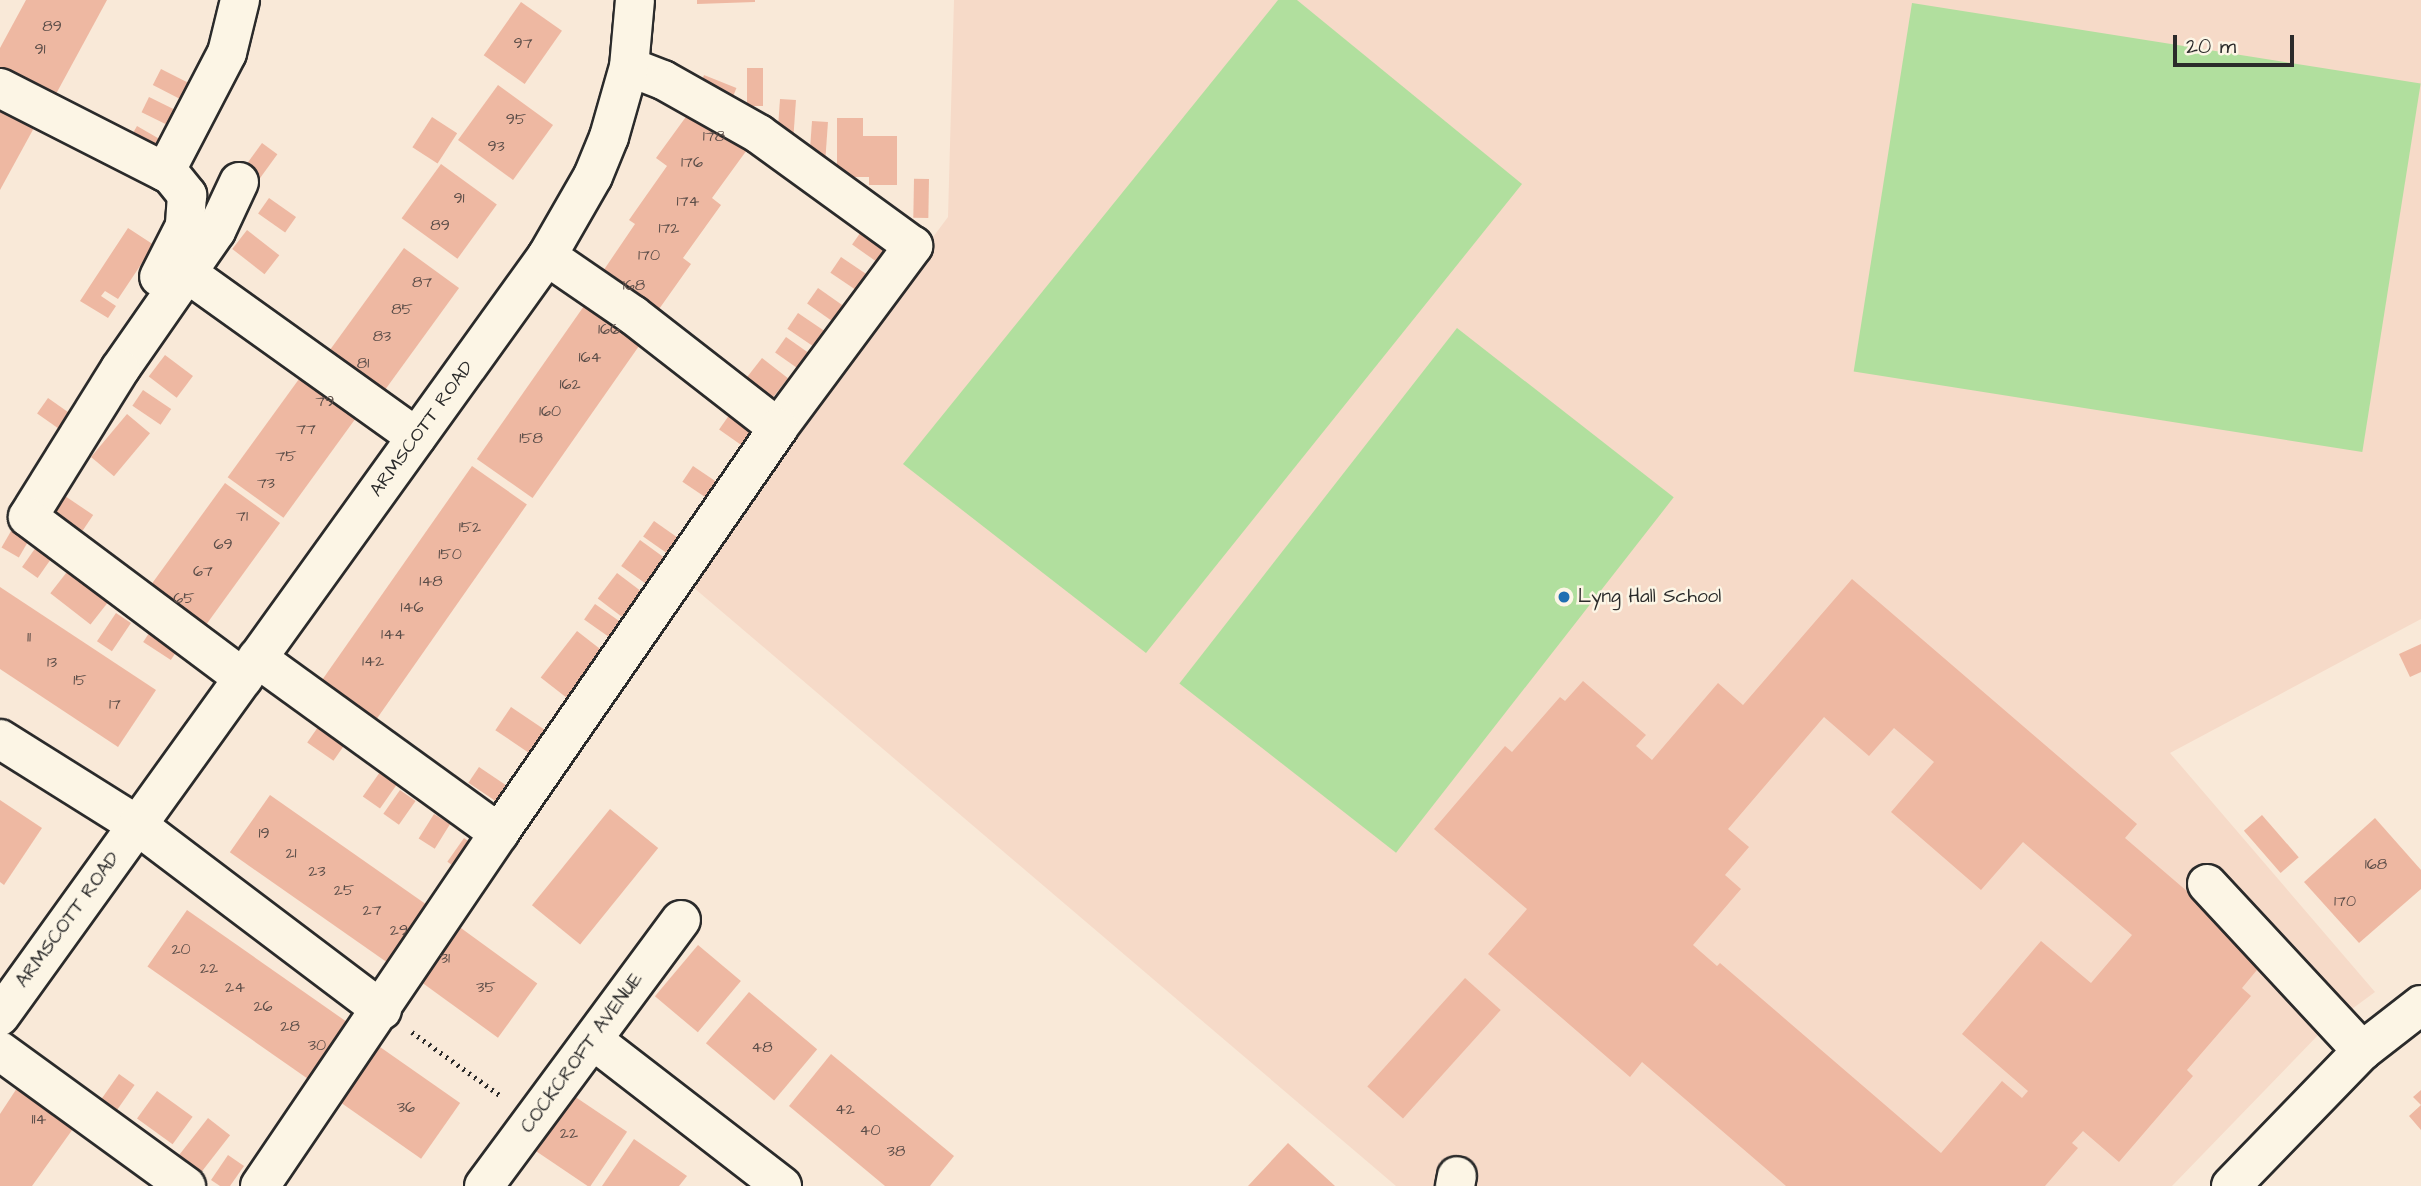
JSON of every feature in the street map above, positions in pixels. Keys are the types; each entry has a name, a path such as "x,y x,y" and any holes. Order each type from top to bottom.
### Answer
{"street":[{"path":"165,172 227,53 240,0"},
{"name":"ARMSCOTT ROAD","path":"0,1016 547,256 593,176 629,67 635,0"},
{"path":"260,1186 778,428 913,246 759,134 663,80 629,67"},
{"path":"0,88 165,172 187,195 185,226 148,297"},
{"path":"239,183 216,231 28,517 499,833"},
{"path":"547,256 633,315 778,428"},
{"path":"187,273 416,437"},
{"path":"0,739 136,825 382,1010"},
{"path":"2207,884 2362,1051"},
{"name":"COCKCROFT AVENUE","path":"484,1186 681,920"},
{"path":"2240,1183 2362,1051 2421,1005"},
{"path":"593,1040 782,1186"},
{"path":"0,1051 186,1186"}],"path":[{"path":"382,1010 533,1120"}],"shaded area":[{"name":"Lyng Hall School","path":"954,0 2421,0 2421,619 2170,753 2375,992 2322,1031 2172,1186 1396,1186 680,576 948,217"}],"green space":[{"path":"1278,0 1297,0 1522,184 1146,653 903,464"},
{"path":"1912,3 2421,84 2362,452 1854,371"},
{"path":"1457,328 1674,497 1396,853 1179,683"}],"building":[{"path":"26,0 107,0 50,105 0,78 0,48"},
{"path":"697,0 755,0 755,2 697,4"},
{"path":"521,2 562,31 525,84 484,55"},
{"path":"747,68 763,68 763,106 747,106"},
{"path":"161,69 188,83 180,99 153,85"},
{"path":"704,75 736,88 730,103 698,90"},
{"path":"498,85 553,125 513,180 458,140"},
{"path":"0,93 41,115 0,190"},
{"path":"149,97 176,110 169,125 142,112"},
{"path":"780,99 796,100 793,138 777,137"},
{"path":"696,103 752,143 712,198 721,205 683,258 691,264 652,319 597,280 635,224 629,220 667,166 656,158"},
{"path":"432,117 457,133 438,164 412,147"},
{"path":"837,118 863,118 863,136 897,136 897,185 869,185 869,177 837,177"},
{"path":"812,121 828,122 825,161 809,160"},
{"path":"137,126 163,141 154,156 128,141"},
{"path":"262,143 277,154 257,182 242,171"},
{"path":"441,164 497,205 457,259 402,218"},
{"path":"914,179 929,179 928,218 913,218"},
{"path":"269,198 296,217 285,232 258,214"},
{"path":"128,228 154,245 118,299 105,291 101,296 116,306 108,318 80,301"},
{"path":"863,229 890,248 879,263 852,245"},
{"path":"247,230 279,255 265,274 232,249"},
{"path":"404,248 459,288 380,397 325,357"},
{"path":"841,257 869,276 859,292 830,273"},
{"path":"818,288 845,307 834,322 807,304"},
{"path":"591,296 647,335 533,498 477,459"},
{"path":"798,313 825,331 814,347 787,329"},
{"path":"786,337 813,356 802,371 775,353"},
{"path":"165,355 193,376 177,398 149,377"},
{"path":"762,358 788,378 767,405 741,385"},
{"path":"307,368 363,409 283,518 228,477"},
{"path":"143,390 171,409 161,425 132,406"},
{"path":"48,398 75,417 64,432 37,414"},
{"path":"127,414 150,433 114,476 91,457"},
{"path":"730,414 757,433 746,448 719,430"},
{"path":"472,466 527,504 375,722 320,683"},
{"path":"693,466 721,485 711,501 682,482"},
{"path":"225,483 280,523 201,632 146,592"},
{"path":"65,496 93,515 83,531 54,512"},
{"path":"18,519 35,529 19,558 2,548"},
{"path":"654,521 681,540 670,555 643,537"},
{"path":"41,540 57,551 38,578 22,567"},
{"path":"640,540 668,560 649,586 621,566"},
{"path":"70,568 110,599 90,625 50,593"},
{"path":"617,573 642,592 622,617 598,599"},
{"path":"1852,579 2137,824 2125,838 2266,959 2242,988 2251,996 2187,1070 2193,1076 2119,1162 2083,1131 2072,1143 2078,1148 2045,1186 1786,1186 1642,1062 1630,1077 1488,954 1527,909 1434,829 1505,746 1512,752 1560,697 1565,701 1583,681 1646,735 1636,746 1652,760 1718,683 1743,705","holes":["1824,717 1869,756 1894,728 1934,762 1891,812 1981,890 2023,842 2132,935 2091,983 2041,941 1962,1034 2028,1091 2022,1098 2002,1081 1941,1153 1720,963 1717,966 1693,945 1741,889 1725,875 1749,847 1728,829"]},
{"path":"0,587 156,690 118,747 0,669"},
{"path":"595,604 622,623 611,638 584,620"},
{"path":"116,613 131,623 112,651 97,641"},
{"path":"153,627 181,645 171,660 143,642"},
{"path":"577,631 603,651 567,698 541,677"},
{"path":"2421,644 2421,672 2410,677 2399,654"},
{"path":"511,707 546,730 530,754 495,730"},
{"path":"325,717 351,735 333,761 307,742"},
{"path":"479,767 507,786 497,802 468,783"},
{"path":"380,772 397,784 380,809 363,797"},
{"path":"400,790 416,801 399,825 383,814"},
{"path":"270,795 434,910 394,967 230,852"},
{"path":"0,800 42,828 4,885 0,882"},
{"path":"610,809 658,848 580,944 532,905"},
{"path":"434,814 450,824 435,849 419,839"},
{"path":"2262,815 2299,857 2281,873 2244,831"},
{"path":"2375,818 2421,870 2421,889 2359,943 2304,882"},
{"path":"464,838 480,849 463,873 447,862"},
{"path":"187,910 352,1025 312,1082 147,967"},
{"path":"454,923 537,984 498,1038 415,977"},
{"path":"698,945 741,981 698,1032 655,996"},
{"path":"1465,978 1501,1010 1403,1119 1367,1086"},
{"path":"749,992 817,1049 774,1101 706,1043"},
{"path":"370,1040 460,1103 421,1159 331,1096"},
{"path":"831,1054 954,1156 930,1186 885,1186 789,1106"},
{"path":"119,1074 135,1085 117,1109 102,1099"},
{"path":"19,1085 75,1126 32,1186 0,1186 0,1114"},
{"path":"2421,1090 2421,1105 2413,1097"},
{"path":"157,1091 193,1117 173,1144 137,1119"},
{"path":"574,1096 627,1132 590,1186 537,1152"},
{"path":"2421,1105 2421,1130 2409,1116"},
{"path":"208,1118 230,1135 199,1175 177,1157"},
{"path":"634,1139 687,1176 679,1186 602,1186"},
{"path":"1288,1143 1335,1186 1248,1186"},
{"path":"228,1155 244,1166 230,1186 220,1186 211,1180"}],"place":[{"name":"Lyng Hall School","path":"1564,597"}]}
